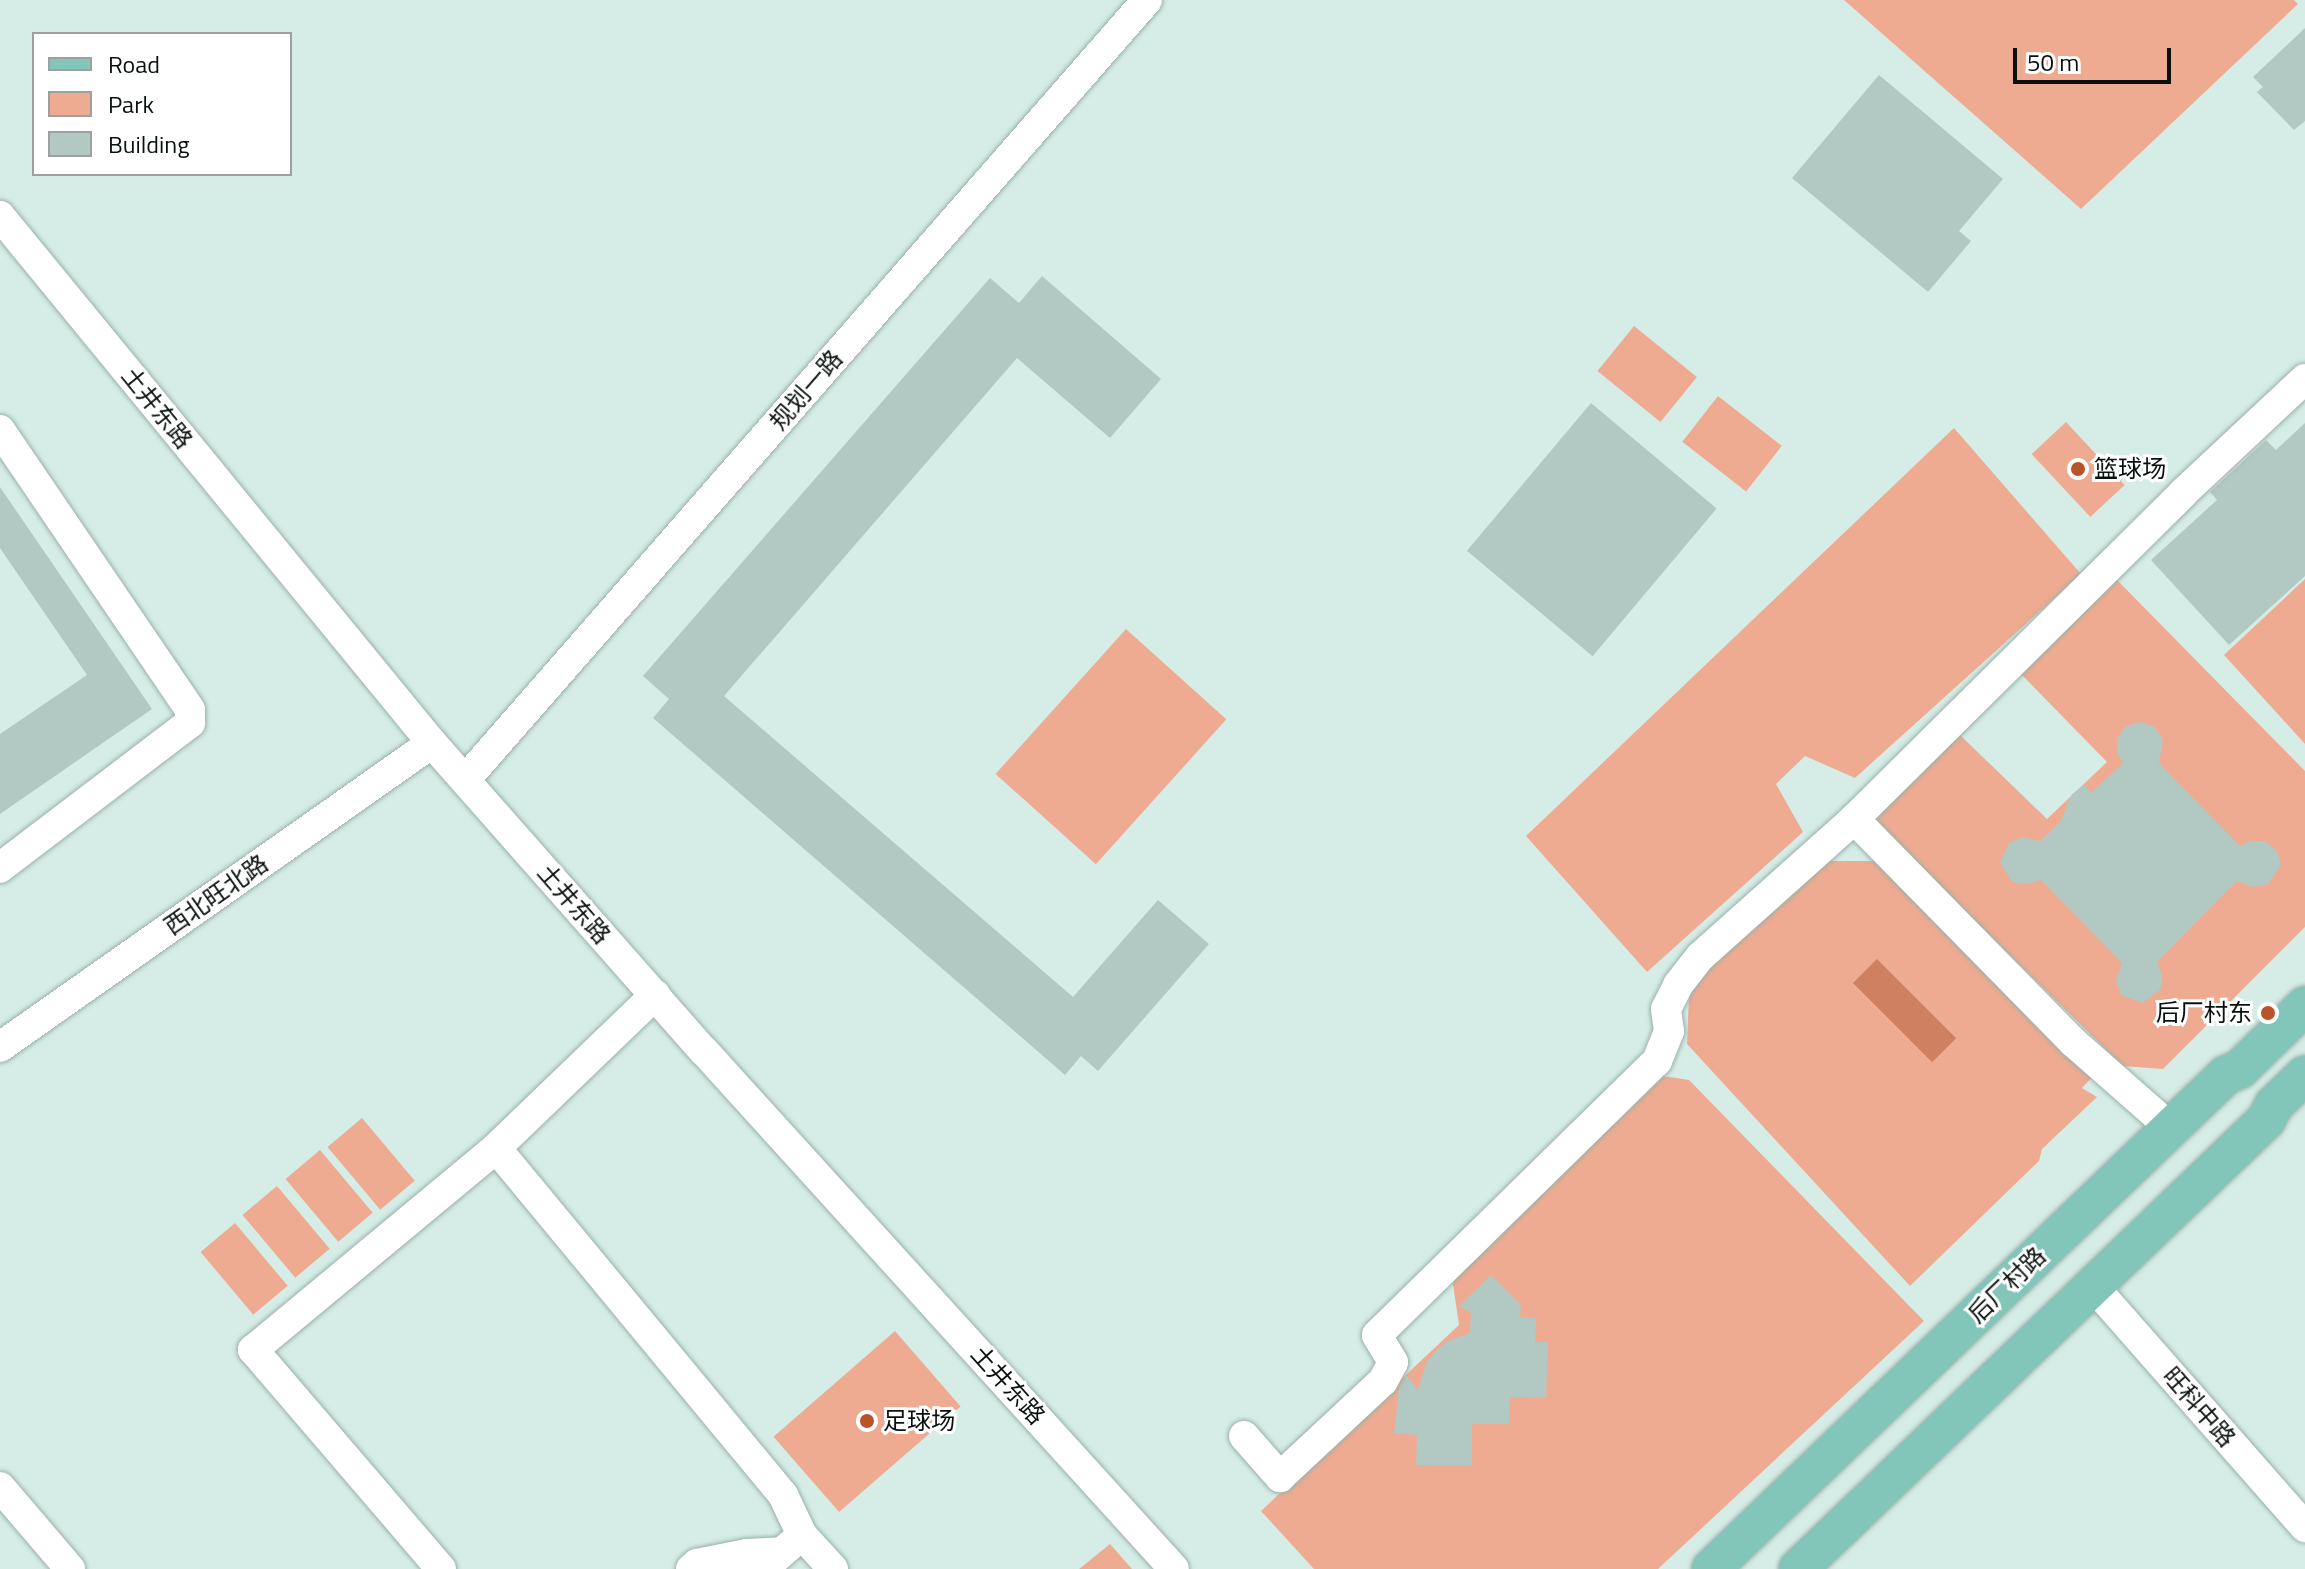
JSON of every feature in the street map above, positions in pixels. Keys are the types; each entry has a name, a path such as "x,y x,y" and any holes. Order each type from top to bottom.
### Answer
{"main road":[{"name":"后厂村路","path":"1711,1569 2226,1075 2240,1069 2305,1006"},
{"path":"1798,1569 2266,1120 2274,1105 2305,1075"}],"street":[{"name":"规划一路","path":"465,780 1147,0"},
{"name":"土井东路","path":"0,216 432,743 655,995 1174,1569"},
{"path":"1244,1436 1280,1477 1383,1381 1393,1362 1377,1335 1657,1061 1669,1031 1666,1009 1678,985 1701,956 1854,819 2173,503 2305,379"},
{"path":"0,430 190,710 190,723 0,868"},
{"name":"西北旺北路","path":"0,1047 432,743"},
{"path":"1854,819 2073,1042 2171,1128"},
{"path":"441,1569 253,1350 496,1148 655,995"},
{"path":"496,1148 783,1495 783,1552"},
{"name":"旺科中路","path":"2094,1287 2305,1527"},
{"path":"0,1487 70,1569"},
{"path":"691,1569 697,1564 747,1554 783,1552 833,1569"}],"green space":[{"path":"1844,0 2294,0 2298,4 2081,209"},
{"path":"1634,326 1697,377 1660,422 1597,371"},
{"path":"1718,396 1782,446 1746,492 1682,442"},
{"name":"篮球场","path":"2066,422 2125,485 2090,517 2032,454"},
{"path":"1954,428 2081,574 1855,778 1805,756 1776,784 1803,832 1647,972 1526,836"},
{"path":"2115,578 2305,771 2305,927 2163,1069 2123,1066 1873,821 1960,735 2047,819 2107,762 2019,672"},
{"path":"2305,579 2305,744 2224,655"},
{"path":"1126,629 1226,719 1096,864 996,774"},
{"path":"1828,861 1877,861 2094,1075 2082,1088 2097,1097 2042,1149 2039,1161 1910,1286 1687,1044 1689,996 1725,946"},
{"path":"1657,1075 1689,1080 1924,1321 1658,1569 1314,1569 1261,1511 1459,1325 1451,1271"},
{"path":"362,1118 415,1181 380,1210 328,1147"},
{"path":"320,1150 373,1213 338,1242 286,1179"},
{"path":"277,1186 330,1249 295,1278 243,1215"},
{"path":"235,1223 288,1286 253,1315 201,1252"},
{"name":"足球场","path":"895,1331 961,1406 839,1512 773,1437"},
{"path":"1110,1544 1132,1569 1079,1569"}],"shaded area":[{"path":"1877,959 1956,1038 1932,1062 1853,983"}],"building":[{"path":"2305,28 2305,121 2294,130 2257,92 2263,87 2253,77"},
{"path":"1879,75 2003,179 1959,231 1971,241 1928,292 1792,178"},
{"path":"1042,276 1161,379 1110,438 1017,358 724,696 1073,997 1158,900 1209,944 1098,1071 1081,1056 1065,1075 653,718 669,699 643,676 990,278 1019,303"},
{"path":"1591,403 1717,508 1593,656 1467,551"},
{"path":"2305,423 2305,576 2229,645 2151,560 2217,500 2210,492 2266,440 2276,450"},
{"path":"0,487 152,709 0,814 0,734 87,675 0,548"},
{"path":"2140,722 2155,727 2163,740 2159,763 2240,846 2250,841 2265,841 2277,851 2281,865 2268,884 2253,887 2237,881 2157,962 2162,974 2161,989 2143,1003 2121,995 2116,981 2122,963 2041,880 2027,884 2012,882 2000,862 2010,842 2024,837 2040,841 2060,822 2072,794 2085,785 2091,793 2123,763 2118,754 2117,739 2126,726"},
{"path":"1491,1275 1521,1305 1520,1317 1536,1318 1535,1342 1548,1342 1546,1398 1510,1397 1509,1424 1472,1424 1472,1466 1416,1465 1417,1435 1394,1433 1399,1389 1406,1375 1418,1390 1427,1361 1437,1350 1448,1341 1470,1333 1471,1313 1459,1306"}],"place":[{"name":"篮球场","path":"2078,469"},
{"name":"后厂村东","path":"2268,1013"},
{"name":"足球场","path":"867,1421"}]}
